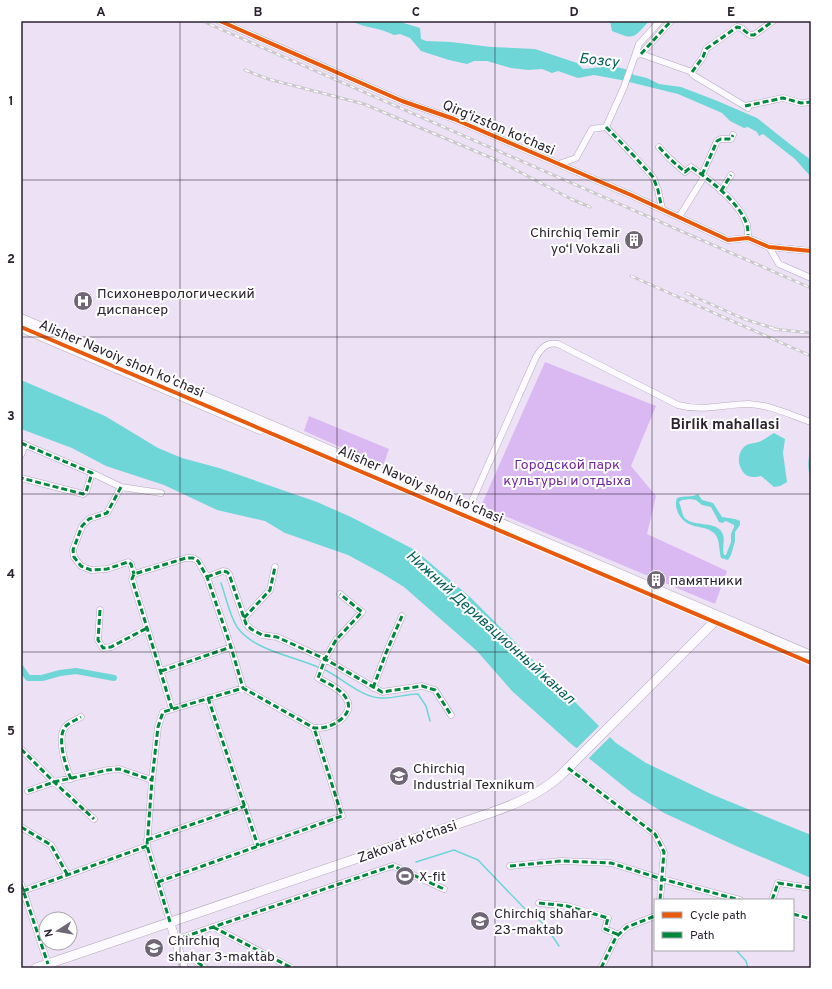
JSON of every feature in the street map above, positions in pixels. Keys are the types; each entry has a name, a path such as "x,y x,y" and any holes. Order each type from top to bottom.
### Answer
{"main road":[{"name":"Alisher Navoiy shoh koʻchasi","path":"21,319 716,620 811,663"},
{"name":"Alisher Navoiy shoh koʻchasi","path":"21,328 467,513"},
{"name":"Alisher Navoiy shoh koʻchasi","path":"716,620 811,656"},
{"name":"Zakovat ko'chasi","path":"36,968 510,806 537,793 553,782 568,768 716,620"}],"street":[{"name":"Qirg‘izston ko‘chasi","path":"220,21 402,101 454,119 559,164 662,209 728,240 748,238 769,247 811,251"},
{"path":"638,55 639,44 660,21"},
{"path":"662,209 658,190 653,177 606,127 624,87 630,69 638,55 671,21"},
{"path":"692,72 703,57 706,49 737,27 741,28 750,36 773,21"},
{"path":"638,55 692,72 693,75 747,107 783,98 801,103 811,102"},
{"name":"Qirg‘izston ko‘chasi","path":"559,164 576,158 592,128 606,127"},
{"path":"679,217 703,176 717,141 721,139 731,139 733,135"},
{"path":"659,147 685,172 691,168 721,191 738,209 747,226 748,238"},
{"path":"721,191 730,175"},
{"path":"769,247 779,264 811,278"},
{"path":"467,513 536,357 546,345 552,343 558,344 678,405 698,409 741,404 759,405 776,409 811,422"},
{"path":"21,455 23,444 121,487 161,493"},
{"path":"21,478 83,494 86,492 92,473"},
{"path":"121,487 107,513 89,519 82,526 73,550 74,557 78,563 91,570 107,569 128,562 131,564 134,574 132,579 172,709"},
{"path":"134,574 186,558 192,558 198,561 207,577 231,647 243,688 314,728 325,728 343,719 347,712 347,699 318,678 325,659 336,640 362,612 340,594"},
{"path":"244,618 270,590 275,567"},
{"path":"207,577 223,571 229,574 244,618 251,629 262,635 276,637 325,659 372,688 382,692 422,686 435,690 451,715"},
{"path":"100,610 98,640 103,648 111,647 146,628"},
{"path":"372,688 402,616"},
{"path":"161,671 231,647"},
{"path":"205,968 191,957 183,964 147,843 158,727 163,712 243,688"},
{"path":"208,698 258,846"},
{"path":"71,779 64,760 62,736 66,726 81,717"},
{"path":"158,882 342,816 314,728"},
{"path":"21,749 94,819"},
{"path":"568,768 655,834 664,852 660,899"},
{"path":"28,791 54,782 119,769 152,780"},
{"path":"23,891 245,806"},
{"path":"21,827 51,845 67,874"},
{"path":"510,866 561,861 611,863 662,879 736,899"},
{"path":"175,940 393,866 444,889"},
{"path":"772,899 778,883 811,888"},
{"path":"21,884 48,964"},
{"path":"539,903 567,906 608,918 605,929 619,935"},
{"path":"794,914 811,919"},
{"path":"601,968 616,937 627,927 654,916"},
{"path":"213,927 292,968"}],"green space":[{"name":"Городской парк культуры и отдыха","path":"545,362 656,406 631,466 656,496 647,534 727,571 715,604 481,506"},
{"path":"309,416 389,449 383,466 304,431"}],"water":[{"name":"Бозсу","path":"351,21 397,21 420,28 421,39 426,41 451,42 491,47 535,49 577,63 583,69 612,66 625,69 634,75 647,78 659,84 681,87 757,118 811,160 811,177 795,159 763,134 759,136 757,132 748,127 744,128 730,121 722,113 678,94 594,75 578,78 558,71 552,73 542,69 528,70 511,68 487,61 474,61 467,64 449,60 421,51 410,38 400,34 394,35"},
{"path":"610,21 649,21 640,31 629,37 612,31"},
{"name":"Нижний Деривационный канал","path":"21,380 105,416 158,448 182,458 219,468 317,502 351,517 415,550 470,597 616,743 646,763 711,794 811,835 811,878 664,813 632,793 570,743 512,691 477,651 404,587 383,574 348,555 285,533 265,521 217,510 164,485 106,466 72,448 21,429"},
{"path":"774,433 785,439 783,453 787,482 780,486 774,487 761,476 752,477 746,475 741,469 739,458 741,450 746,446 762,441"},
{"path":"811,447 811,480 808,464"},
{"path":"698,494 702,500 713,503 722,517 740,521 740,525 735,532 735,541 728,560 721,558 719,542 715,534 706,529 687,523 678,513 676,506 677,498","holes":["690,499 696,500 702,505 711,507 719,522 722,523 726,521 734,525 731,534 731,542 726,555 724,555 723,552 724,537 718,528 692,522 684,517 679,502"]}],"pier":[{"path":"601,724 612,735 587,760 575,750"}],"waterway":[{"path":"221,583 234,622 244,635 253,642 275,652 320,668"},
{"path":"21,668 28,678 42,678 60,673 76,671 114,678"},
{"path":"323,669 366,695 386,698 418,694 426,706 430,721"},
{"path":"416,862 454,850 478,860 525,909 545,925 559,946"},
{"path":"737,951 746,961 748,968"}],"railway":[{"path":"202,21 811,288"},
{"path":"245,70 268,79 364,104 501,162 571,199 590,207"},
{"path":"631,276 811,356"},
{"path":"686,293 744,319 779,330"},
{"path":"773,329 811,333"}],"marked path":[{"path":"641,54 671,21"},
{"path":"692,72 703,57 706,49 737,27 741,28 750,35 754,35 773,21"},
{"path":"745,106 783,98 801,103 811,102"},
{"path":"606,127 653,177 658,190 662,209"},
{"path":"702,175 717,141 721,139 731,139 733,135"},
{"path":"659,147 685,172 691,167 707,178 731,200 738,208 747,225 748,238"},
{"path":"721,191 731,175"},
{"path":"21,443 92,473 86,492 83,494 21,478"},
{"path":"121,487 107,513 89,519 82,526 73,550 74,557 81,566 91,570 107,569 128,562 131,564 134,574"},
{"path":"172,709 132,579 134,574 186,558 193,558 198,561 207,577 231,647 243,688"},
{"path":"244,618 270,590 275,567"},
{"path":"207,577 223,571 229,574 246,624 251,629 262,635 277,637 325,659 382,692 422,686 435,690 451,715"},
{"path":"170,922 147,846 158,727 163,712 243,688 314,728 326,727 340,720 347,713 348,703 346,698 337,689 318,678 325,659 336,640 362,612 340,594"},
{"path":"100,610 98,640 103,648 111,647 147,628"},
{"path":"373,688 402,616"},
{"path":"161,671 231,647"},
{"path":"208,698 258,846"},
{"path":"71,779 63,751 62,736 67,725 81,717"},
{"path":"158,882 342,816 314,728"},
{"path":"21,749 94,819"},
{"path":"568,768 655,834 664,852 660,899"},
{"path":"28,791 54,782 119,769 152,780"},
{"path":"147,840 245,806"},
{"path":"21,827 51,845 67,874"},
{"path":"23,891 147,846"},
{"path":"510,866 561,861 611,863 662,879 736,899"},
{"path":"175,940 393,866 444,889"},
{"path":"772,899 778,883 811,888"},
{"path":"21,884 48,964"},
{"path":"539,903 567,906 608,918 605,929 619,935"},
{"path":"794,914 811,919"},
{"path":"601,968 616,937 627,927 654,916"},
{"path":"213,927 292,968"},
{"path":"182,960 191,957 205,968"}],"cycle path":[{"path":"220,21 402,101 454,119 631,195 728,240 748,238 769,247 811,251"},
{"path":"21,327 811,663"}],"place":[{"name":"Chirchiq Temir yo‘l Vokzali","path":"634,240"},
{"name":"Психоневрологический диспансер","path":"83,301"},
{"name":"памятники","path":"656,580"},
{"name":"Chirchiq Industrial Texnikum","path":"399,776"},
{"name":"X-fit","path":"405,876"},
{"name":"Chirchiq shahar 23-maktab","path":"480,921"},
{"name":"Chirchiq shahar 3-maktab","path":"154,948"}],"district":[{"name":"Birlik mahallasi","path":"725,424"}]}
